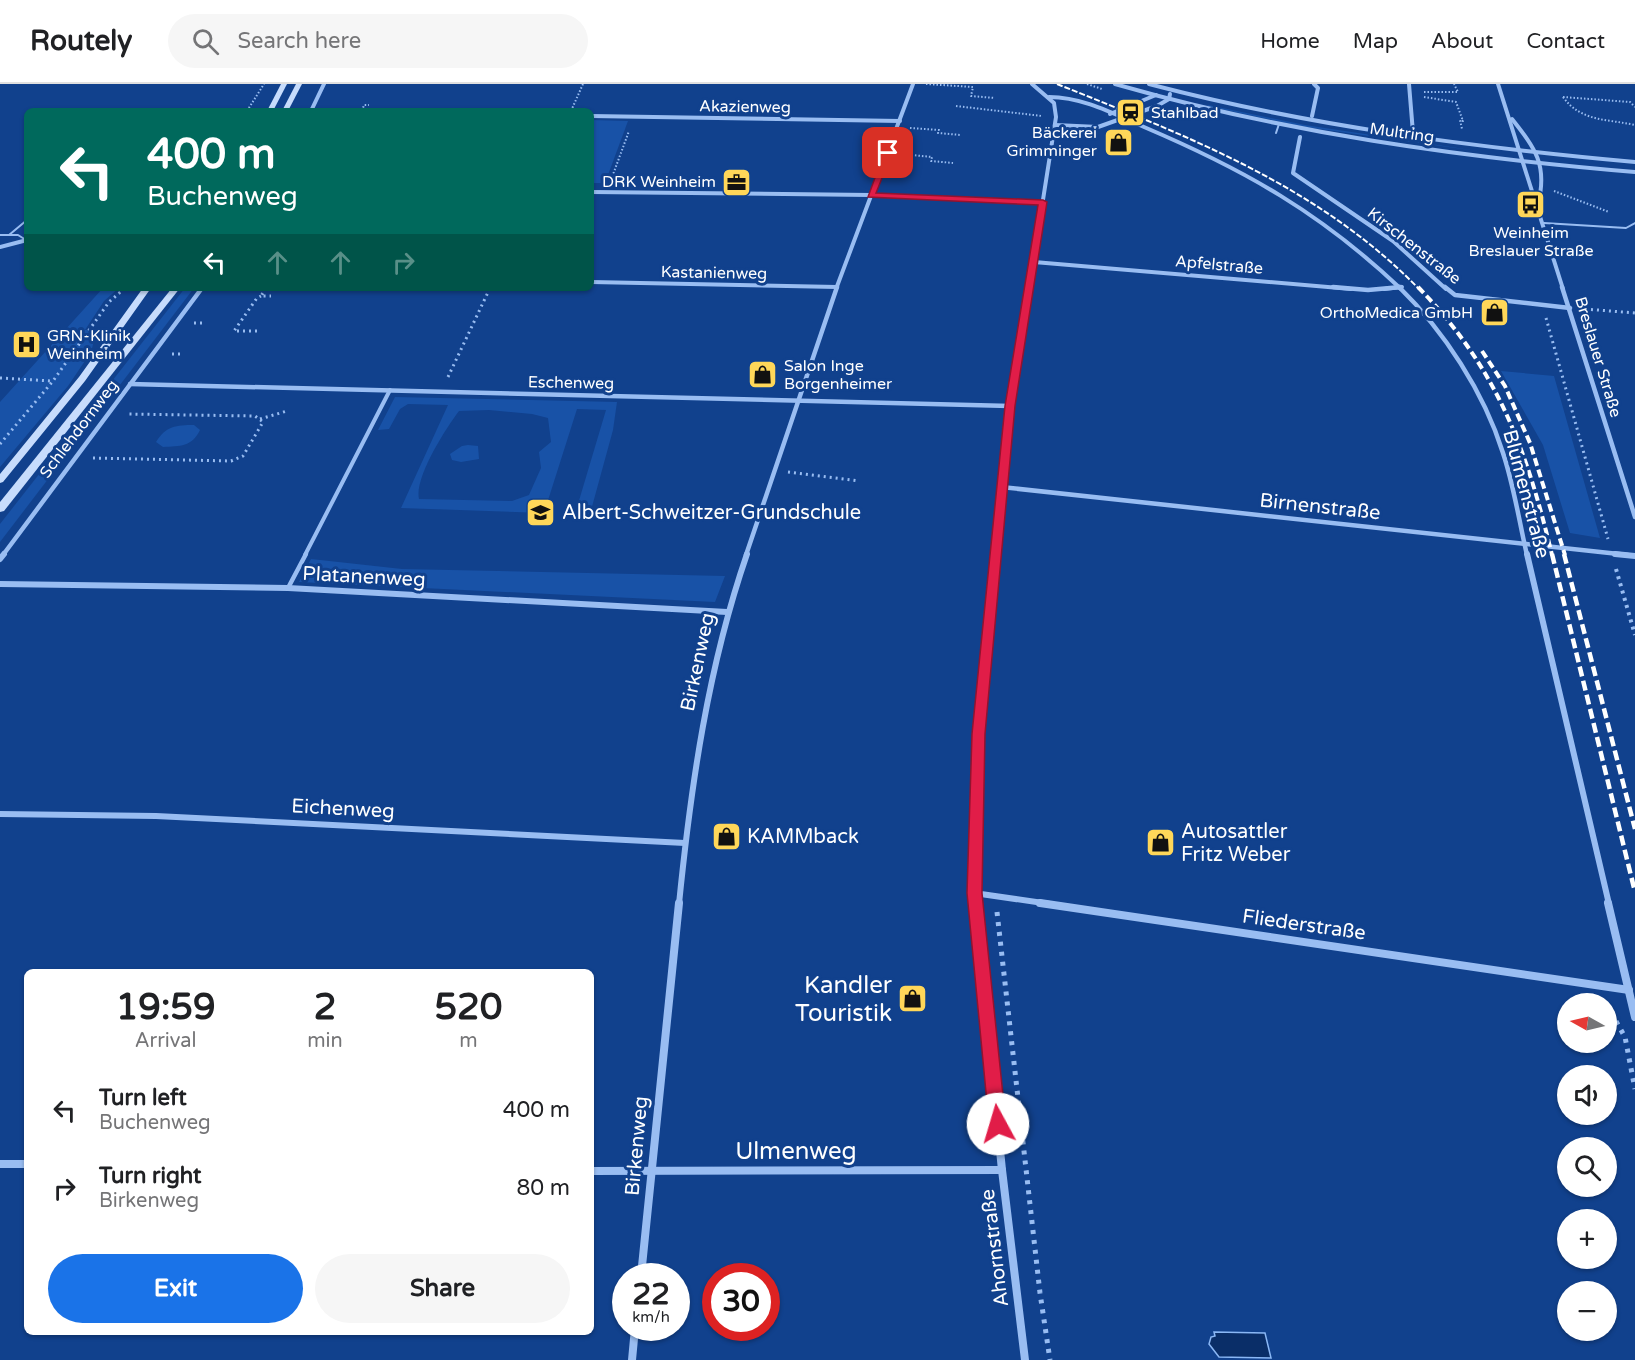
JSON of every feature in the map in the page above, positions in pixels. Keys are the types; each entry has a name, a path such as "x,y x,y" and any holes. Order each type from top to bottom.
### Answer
{"main road":[{"path":"272,108 284,84"},
{"path":"287,108 299,84"},
{"path":"0,480 82,379 145,291"},
{"path":"0,509 174,291"}],"street":[{"path":"312,108 324,84"},
{"name":"Birkenweg","path":"642,1263 653,1171 668,990 685,843 706,705 727,612 837,287 913,84"},
{"path":"1032,84 1049,97"},
{"name":"Multring","path":"1115,84 1154,95 1204,98"},
{"name":"Multring","path":"1149,84 1340,127 1520,152 1635,162"},
{"path":"1312,116 1318,88 1314,84"},
{"path":"1409,84 1413,133"},
{"name":"Breslauer Straße","path":"1498,84 1544,223 1635,517"},
{"name":"Multring","path":"1165,89 1170,97"},
{"path":"1110,114 1154,95"},
{"name":"Blumenstraße","path":"1049,97 1070,98 1187,145 1240,170 1297,204 1353,244 1402,287 1438,331 1465,371 1485,408 1503,452 1635,1017"},
{"name":"Ahornstraße","path":"1025,1360 1002,1170 974,893 979,734 1001,487 1010,406 1056,117 1054,103 1049,97"},
{"name":"Multring","path":"1055,125 1088,128 1122,119 1170,97 1279,124 1381,143 1523,162 1635,172"},
{"name":"Akazienweg","path":"594,116 898,124"},
{"name":"Breslauer Straße","path":"1510,116 1538,153 1542,164 1543,187 1537,204"},
{"name":"Kirschenstraße","path":"1300,137 1293,173 1394,242 1450,292 1455,295 1570,308"},
{"path":"594,192 871,195 1043,202"},
{"path":"0,247 24,241"},
{"name":"Apfelstraße","path":"1034,262 1368,290 1402,287"},
{"name":"Kastanienweg","path":"594,282 837,287"},
{"name":"Schlehdornweg","path":"0,559 200,291"},
{"name":"Eschenweg","path":"130,384 1010,406"},
{"name":"Birnenstraße","path":"1001,487 1635,556"},
{"name":"Platanenweg","path":"0,584 288,588 727,612"},
{"name":"Eichenweg","path":"0,814 156,816 685,843"},
{"name":"Fliederstraße","path":"974,893 1629,990"},
{"path":"0,1164 24,1164"},
{"name":"Ulmenweg","path":"594,1171 1002,1170"},
{"path":"632,1360 634,1341"}],"lane":[{"path":"1276,133 1279,124"},
{"path":"9,235 24,222"},
{"path":"1544,223 1626,228 1635,223"},
{"path":"0,235 18,235 24,238"},
{"path":"288,588 390,390"}],"path":[{"path":"249,108 265,84"},
{"path":"572,108 583,84"},
{"path":"926,84 973,87 971,96 995,98"},
{"path":"1411,94 1458,92 1454,84"},
{"path":"1411,94 1456,102 1463,120 1460,120 1463,131"},
{"path":"1635,107 1630,102 1563,97 1570,109 1600,121 1635,125"},
{"path":"363,108 364,105 369,105"},
{"path":"956,106 975,108 975,110 1056,117"},
{"path":"607,192 634,117"},
{"path":"898,124 939,130 938,133 961,135"},
{"path":"888,153 932,157 932,161 953,163"},
{"path":"1543,187 1615,214"},
{"path":"0,444 53,381 109,302 122,291"},
{"path":"257,331 234,331 264,291"},
{"path":"441,392 489,291"},
{"path":"261,296 271,296"},
{"path":"1542,305 1635,635"},
{"path":"1570,308 1635,313"},
{"path":"0,378 53,381"},
{"path":"259,419 287,411"},
{"path":"74,458 231,461 243,456 263,422 255,416 108,414"},
{"path":"776,470 859,481"},
{"path":"998,896 996,922 1050,1360"},
{"path":"1617,1024 1624,1037 1635,1089"}],"shaded area":[{"path":"1208,105 1305,125 1484,152 1305,127"},
{"path":"594,120 628,121 605,183 594,183"},
{"path":"100,291 116,291 104,301 85,330 97,330 91,352 68,386 0,467 0,402"},
{"path":"183,291 192,291 0,542 0,524"},
{"path":"1501,371 1554,376 1600,538 1570,533 1543,445"},
{"path":"395,397 617,402 613,430 590,514 575,514 606,410 577,409 544,513 401,508 448,405 408,404 400,409 389,429 378,430","holes":["489,410 532,414 548,418 551,442 539,452 541,468 529,495 512,501 419,499 421,479 426,466 459,411"]},
{"path":"194,425 200,430 189,443 163,447 156,442 172,427"},
{"path":"468,445 478,446 479,459 461,462 452,460 450,454"},
{"path":"311,559 402,569 725,576 715,602 299,582"},
{"path":"1214,1332 1265,1333 1271,1358 1219,1357 1209,1344 1211,1337 1215,1336"}],"railway":[{"path":"1057,84 1154,123 1249,167 1295,193 1339,221 1380,253 1419,289"},
{"path":"1418,287 1469,348 1505,411 1531,479 1552,555"},
{"path":"1482,351 1505,386 1530,443 1565,555"},
{"path":"1552,554 1635,892"},
{"path":"1564,554 1635,829"}],"place":[{"name":"Stahlbad","path":"1130,113"},
{"name":"Bäckerei Grimminger","path":"1118,142"},
{"name":"DRK Weinheim","path":"737,182"},
{"name":"Weinheim Breslauer Straße","path":"1531,205"},
{"name":"OrthoMedica GmbH","path":"1494,313"},
{"name":"GRN-Klinik Weinheim","path":"26,345"},
{"name":"Salon Inge Borgenheimer","path":"763,375"},
{"name":"Albert-Schweitzer-Grundschule","path":"541,513"},
{"name":"KAMMback","path":"726,837"},
{"name":"Autosattler Fritz Weber","path":"1160,843"},
{"name":"Kandler Touristik","path":"913,999"}],"route":[{"path":"888,153 871,195 1043,202 1010,406 979,734 974,893 998,1124"}]}
